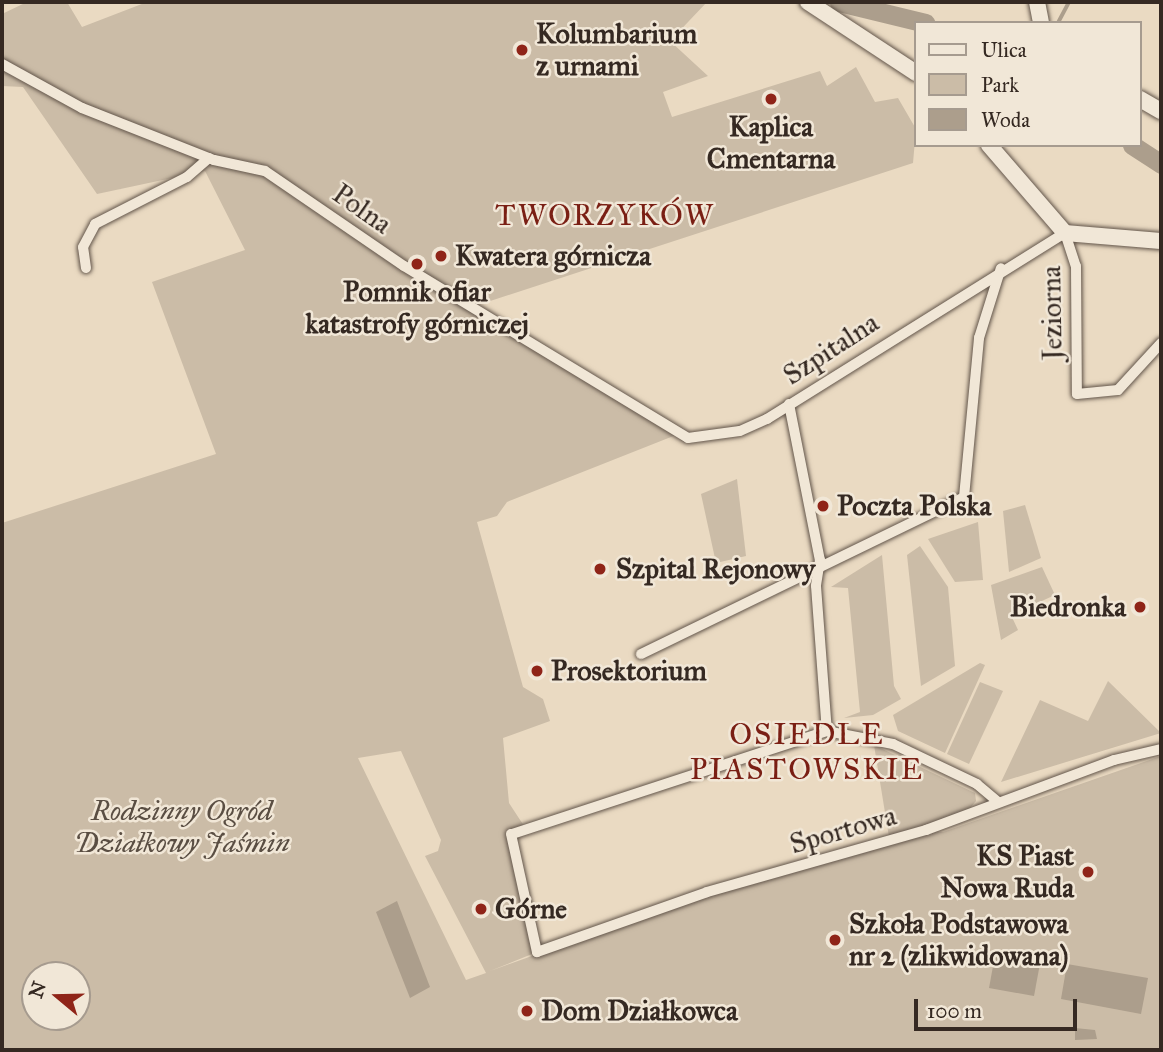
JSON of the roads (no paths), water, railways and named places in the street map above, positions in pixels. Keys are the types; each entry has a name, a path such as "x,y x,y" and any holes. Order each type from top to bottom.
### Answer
{"street":[{"path":"808,2 914,72"},
{"path":"1038,2 1041,21"},
{"name":"Polna","path":"2,64 82,108 209,158 265,171 676,435"},
{"path":"1142,100 1161,111"},
{"path":"991,147 1065,233 1161,241"},
{"path":"86,268 83,247 95,224 187,177 209,158"},
{"name":"Szpitalna","path":"676,435 710,438 740,431 789,404 1002,268 1065,233"},
{"name":"Jeziorna","path":"1065,233 1076,266 1077,394 1118,390 1161,343"},
{"path":"641,654 816,573 964,498 979,338 1002,268"},
{"path":"789,404 820,560 816,573 827,730 893,744 977,784 996,802"},
{"name":"Sportowa","path":"827,730 511,834 537,952 717,889 926,830 996,802 1161,749"}],"water":[{"path":"397,901 430,987 410,998 376,912"},
{"path":"996,950 1041,958 1034,996 989,988"},
{"path":"1067,964 1148,978 1141,1014 1061,999"},
{"path":"1075,1028 1095,1030 1097,1039 1075,1040"}],"waterway":[{"path":"839,2 917,21"},
{"path":"1059,21 1069,2"},
{"path":"1135,147 1161,164"}],"place":[{"name":"Kolumbarium z urnami","path":"522,50"},
{"name":"Kaplica Cmentarna","path":"771,99"},
{"name":"Kwatera górnicza","path":"441,256"},
{"name":"Pomnik ofiar katastrofy górniczej","path":"417,264"},
{"name":"Poczta Polska","path":"823,506"},
{"name":"Szpital Rejonowy","path":"600,569"},
{"name":"Biedronka","path":"1140,607"},
{"name":"Prosektorium","path":"537,671"},
{"name":"KS Piast Nowa Ruda","path":"1088,872"},
{"name":"Górne","path":"481,909"},
{"name":"Szkoła Podstawowa nr 2 (zlikwidowana)","path":"835,940"},
{"name":"Dom Działkowca","path":"527,1011"}],"district":[{"name":"TWORZYKÓW","path":"605,215"},
{"name":"OSIEDLE PIASTOWSKIE","path":"807,751"}],"park label":[{"name":"Rodzinny Ogród Działkowy Jaśmin","path":"182,827"}]}
